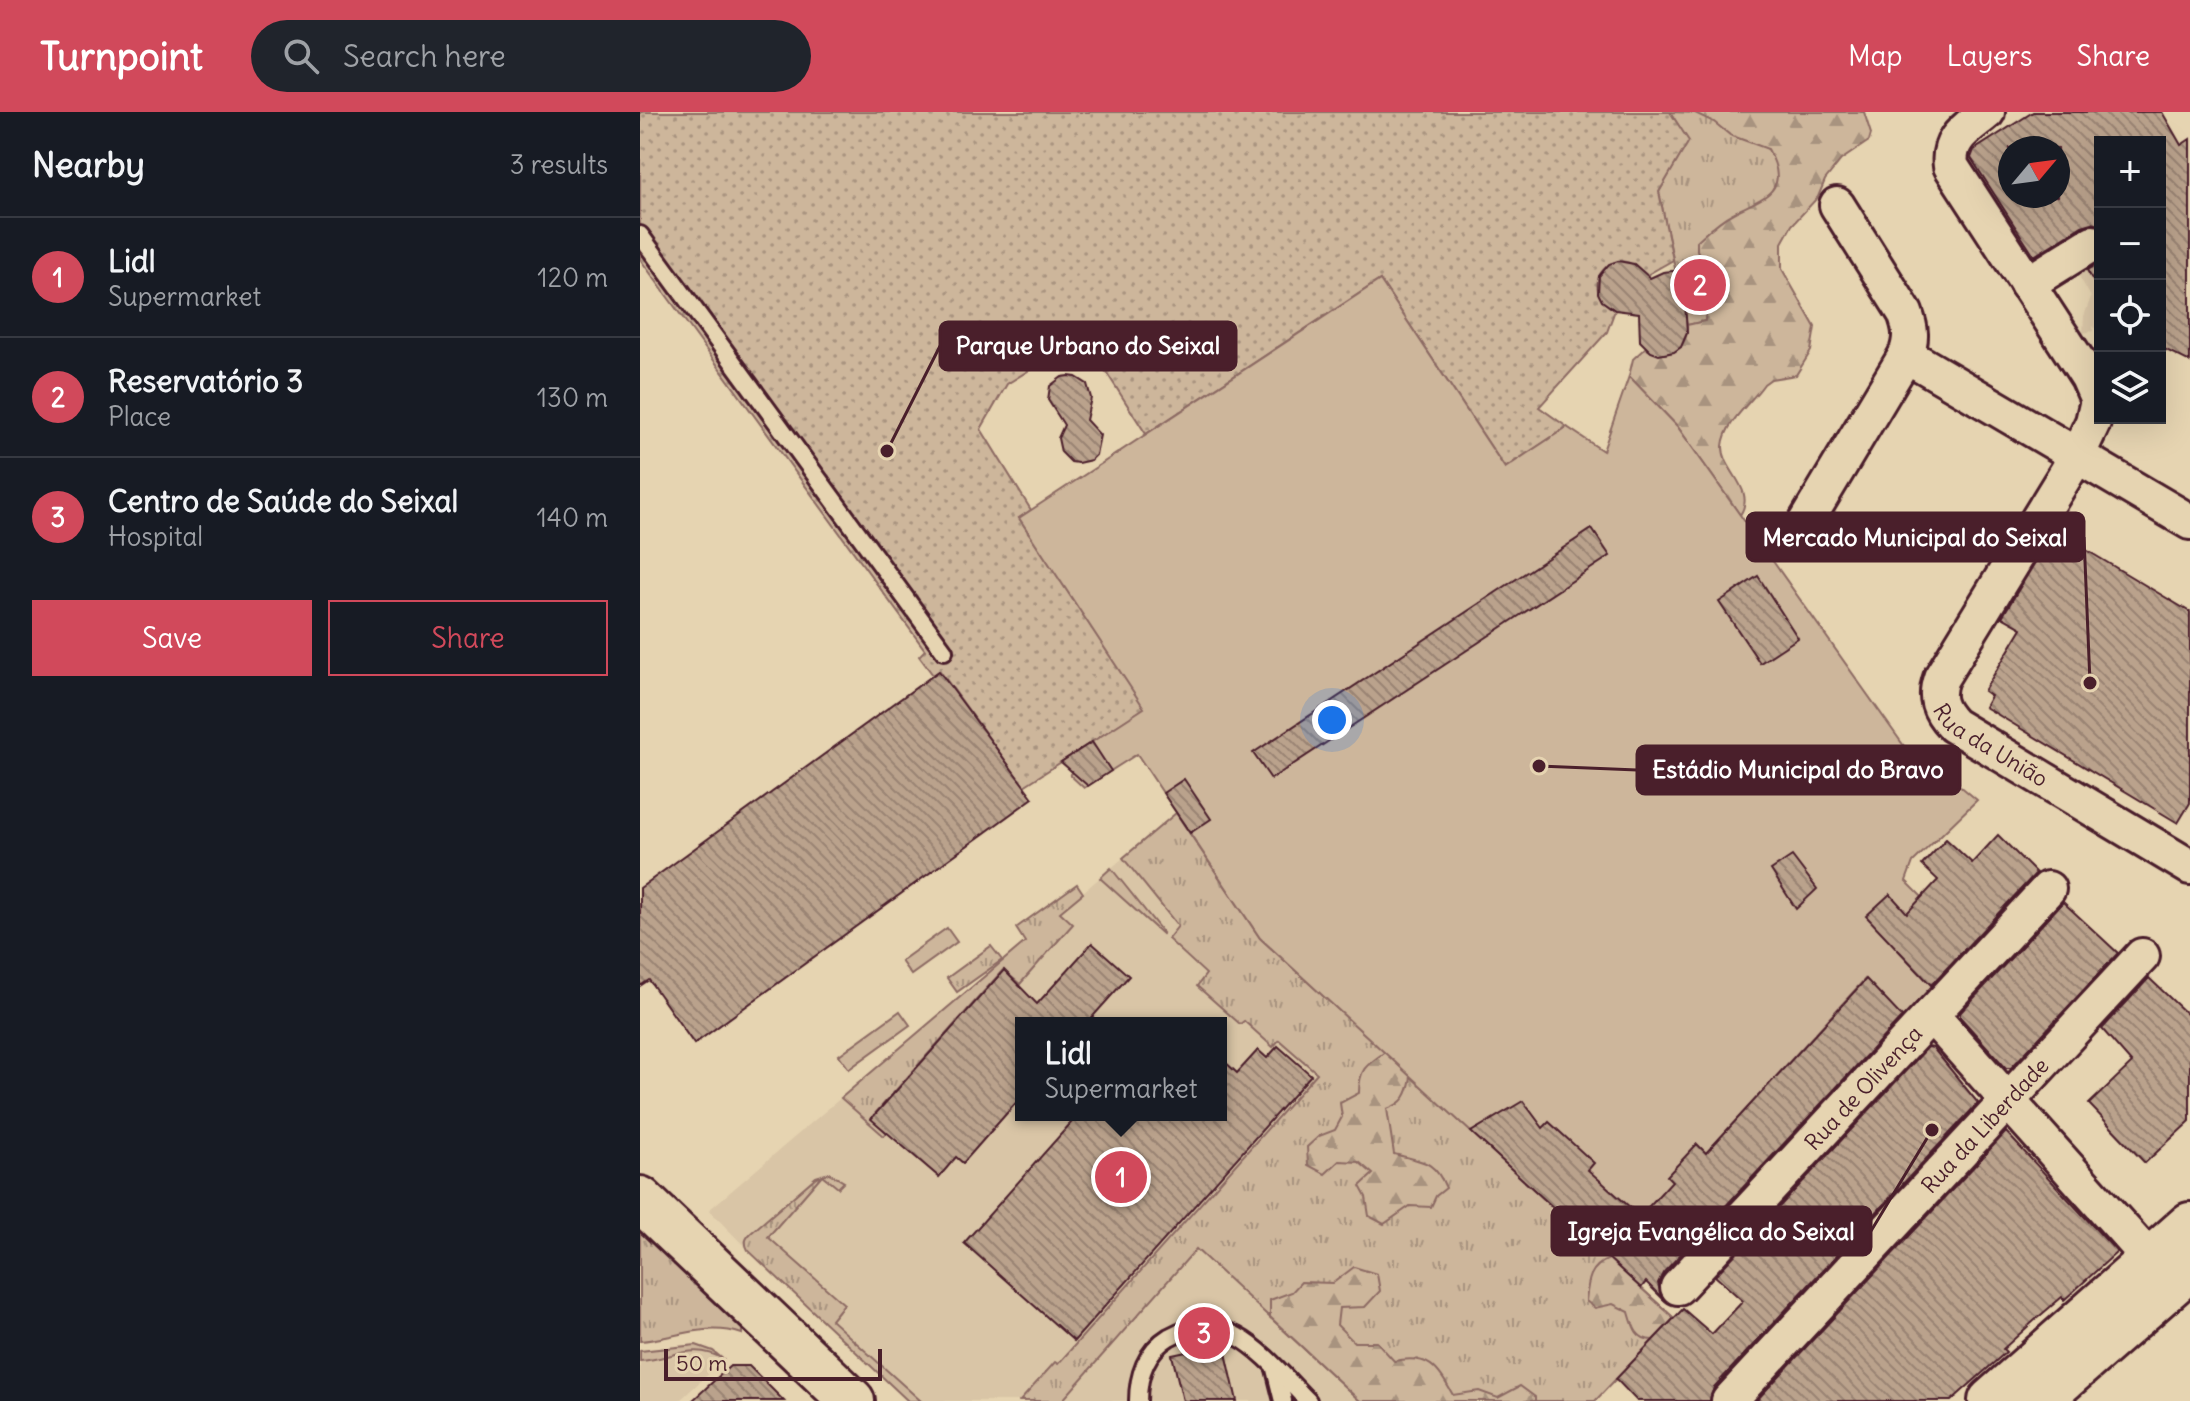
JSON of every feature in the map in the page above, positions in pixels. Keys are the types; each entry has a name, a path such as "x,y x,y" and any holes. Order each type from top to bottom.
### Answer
{"main road":[{"path":"640,1199 852,1401"},
{"path":"2038,1401 2171,1271 2190,1225"},
{"path":"1991,1401 2171,1271"}],"street":[{"name":"Rua da União","path":"1987,112 1952,144 1949,154 1951,166 2088,377 2098,400 2098,411 2077,456 1941,678 1937,689 1938,702 1953,725 2190,867"},
{"path":"1795,540 1911,342 1911,327 1905,313 1837,205"},
{"path":"2027,284 2093,243"},
{"path":"1906,355 2190,522"},
{"name":"Rua de Olivença","path":"1678,1287 2048,889"},
{"name":"Rua da Liberdade","path":"1729,1401 2142,956"},
{"path":"1931,1015 2007,1102 2171,1271"}],"lane":[{"path":"640,235 944,651"},
{"path":"1138,1401 1139,1377 1150,1354 1163,1341 1197,1326 1215,1326 1237,1335 1308,1401"},
{"path":"1275,1369 1283,1401"}],"shaded area":[{"path":"2094,257 2094,327 2093,331 2083,333 2084,316 2091,297 2076,271"},
{"path":"1176,813 1260,938 1377,1045 1197,1249 1360,1401 909,1401 709,1210"},
{"path":"699,1350 713,1353 724,1360 679,1401 640,1401 640,1361 659,1360"}],"green space":[{"path":"640,112 1670,112 1689,141 1659,192 1673,260 1645,276 1634,265 1622,261 1612,263 1603,270 1598,279 1598,290 1603,301 1615,310 1607,332 1539,407 1567,427 1505,468 1380,280 1146,434 1089,345 1041,363 1007,384 981,429 1031,510 1019,518 1145,708 1024,786 940,671 933,675 919,656 925,650 640,259"},
{"path":"1670,112 1699,113 1768,149 1776,163 1778,179 1771,192 1760,202 1735,212 1701,260 1704,267 1686,269 1688,302 1707,301 1705,321 1687,325 1659,192 1688,141"},
{"path":"1693,112 1864,112 1871,134 1869,141 1841,160 1825,180 1818,197 1792,225 1782,243 1782,269 1815,327 1811,351 1796,375 1771,379 1764,384 1728,429 1724,455 1742,488 1744,506 1740,515 1677,426 1629,376 1633,359 1645,348 1660,354 1674,351 1684,341 1687,325 1705,321 1711,268 1704,267 1697,241 1723,219 1764,197 1776,184 1775,163 1768,149 1730,135 1714,122"},
{"path":"1380,280 1505,468 1567,427 1603,451 1629,376 1677,426 1904,746 1926,758 1945,779 1958,784 1977,800 1913,862 1906,881 1932,907 1895,947 1934,988 1904,1020 1865,979 1609,1259 1260,938 1137,754 1084,788 1061,762 1144,708 1019,518"},
{"path":"1176,813 1260,938 1674,1318 1595,1401 1360,1401 1196,1249 1062,1401 1020,1401 1055,1362 1058,1364 1317,1073 1279,1040 1273,1047 1244,1021 1240,1024 1197,986 1206,974 1168,939 1178,926 1123,858"},
{"path":"1111,868 1163,933 1162,934 1100,878"},
{"path":"1077,884 1083,893 1060,912 1073,924 1020,984 1003,970 871,1118 887,1133 884,1136 841,1098 1025,942 1016,928"},
{"path":"947,928 957,942 911,975 901,961"},
{"path":"991,946 1002,960 957,992 947,978"},
{"path":"900,1011 910,1025 849,1069 839,1055"},
{"path":"1385,1052 1411,1077 1404,1098 1387,1109 1394,1154 1426,1163 1437,1172 1446,1188 1436,1196 1431,1207 1410,1206 1384,1224 1369,1216 1366,1197 1360,1186 1373,1174 1359,1162 1339,1161 1325,1174 1308,1165 1307,1147 1319,1136 1335,1130 1342,1117 1340,1103 1359,1093 1360,1078 1365,1068"},
{"path":"829,1173 844,1182 838,1188 822,1175"},
{"path":"822,1175 768,1237 844,1304 831,1320 921,1401 908,1401 748,1250 747,1237"},
{"path":"640,1230 742,1325 742,1334 704,1330 640,1341"},
{"path":"1609,1259 1674,1318 1653,1340 1639,1335 1629,1312 1613,1304 1595,1308 1586,1301 1593,1271"},
{"path":"1354,1267 1377,1274 1380,1291 1365,1307 1339,1308 1337,1325 1354,1342 1377,1342 1394,1361 1424,1361 1437,1370 1453,1395 1479,1391 1498,1398 1520,1386 1535,1397 1535,1401 1360,1401 1270,1317 1270,1300 1292,1292 1301,1282 1333,1283"},
{"path":"696,1345 713,1351 724,1360 693,1351 640,1361 640,1351"}],"building":[{"path":"2033,112 2162,112 2181,145 2190,139 2190,362 2166,350 2166,136 2094,136 2094,224 2082,226 2034,256 2003,208 2070,208 2070,136 1998,136 1998,200 1971,158 1974,150"},
{"path":"1618,261 1634,264 1650,278 1663,272 1711,267 1713,301 1685,302 1687,333 1681,347 1674,352 1659,355 1651,352 1640,341 1639,313 1615,310 1602,301 1598,293 1599,276 1609,264"},
{"path":"2094,266 2094,282 2087,270"},
{"path":"1069,376 1087,384 1091,398 1086,420 1100,435 1096,455 1091,460 1078,463 1071,462 1061,452 1058,438 1064,425 1048,400 1050,386"},
{"path":"1592,529 1610,556 1271,779 1253,753"},
{"path":"2051,536 2070,547 2073,542 2190,612 2190,803 2178,823 1985,707 1991,696 1984,691 2022,628 2002,617"},
{"path":"1758,576 1798,638 1760,663 1719,602"},
{"path":"939,671 1033,798 694,1044 649,980 640,986 640,888"},
{"path":"1092,742 1111,771 1088,786 1061,762"},
{"path":"1184,779 1211,819 1190,833 1163,793"},
{"path":"1998,835 2036,873 1931,985 1866,916 1890,894 1907,913 1938,880 1922,865 1946,839 1972,863"},
{"path":"1792,856 1817,889 1796,909 1771,870"},
{"path":"2063,902 2118,953 2011,1068 2006,1068 1960,1017 1960,1013"},
{"path":"1092,943 1129,976 1092,1017 1015,1017 1015,1104 963,1163 956,1157 939,1177 871,1119 1004,970 1037,1004"},
{"path":"2149,978 2190,1017 2190,1121 2145,1163 2089,1104 2132,1063 2102,1029"},
{"path":"1866,979 1902,1017 1663,1273 1658,1283 1662,1298 1646,1282 1641,1288 1471,1132 1523,1101 1543,1128 1549,1122 1594,1163 1588,1170 1640,1216 1672,1181 1667,1176 1697,1144 1706,1153"},
{"path":"1278,1046 1311,1075 1074,1341 964,1243 1073,1121 1227,1121 1227,1064 1237,1073 1258,1050 1267,1058"},
{"path":"1928,1047 1933,1048 1978,1103 1714,1387 1710,1401 1637,1401 1616,1379 1683,1309 1712,1334 1743,1301 1715,1276"},
{"path":"2006,1132 2117,1252 2064,1300 2062,1297 2035,1320 2003,1349 2006,1352 1951,1401 1756,1401"},
{"path":"1224,1344 1237,1401 1183,1401 1172,1355"},
{"path":"730,1366 749,1366 784,1401 692,1401"}],"place":[{"name":"Reservatório 3","path":"1700,285"},
{"name":"Parque Urbano do Seixal","path":"887,451"},
{"name":"Mercado Municipal do Seixal","path":"2090,683"},
{"name":"Estádio Municipal do Bravo","path":"1539,766"},
{"name":"Igreja Evangélica do Seixal","path":"1932,1130"},
{"name":"Lidl","path":"1121,1177"},
{"name":"Centro de Saúde do Seixal","path":"1204,1333"}]}
